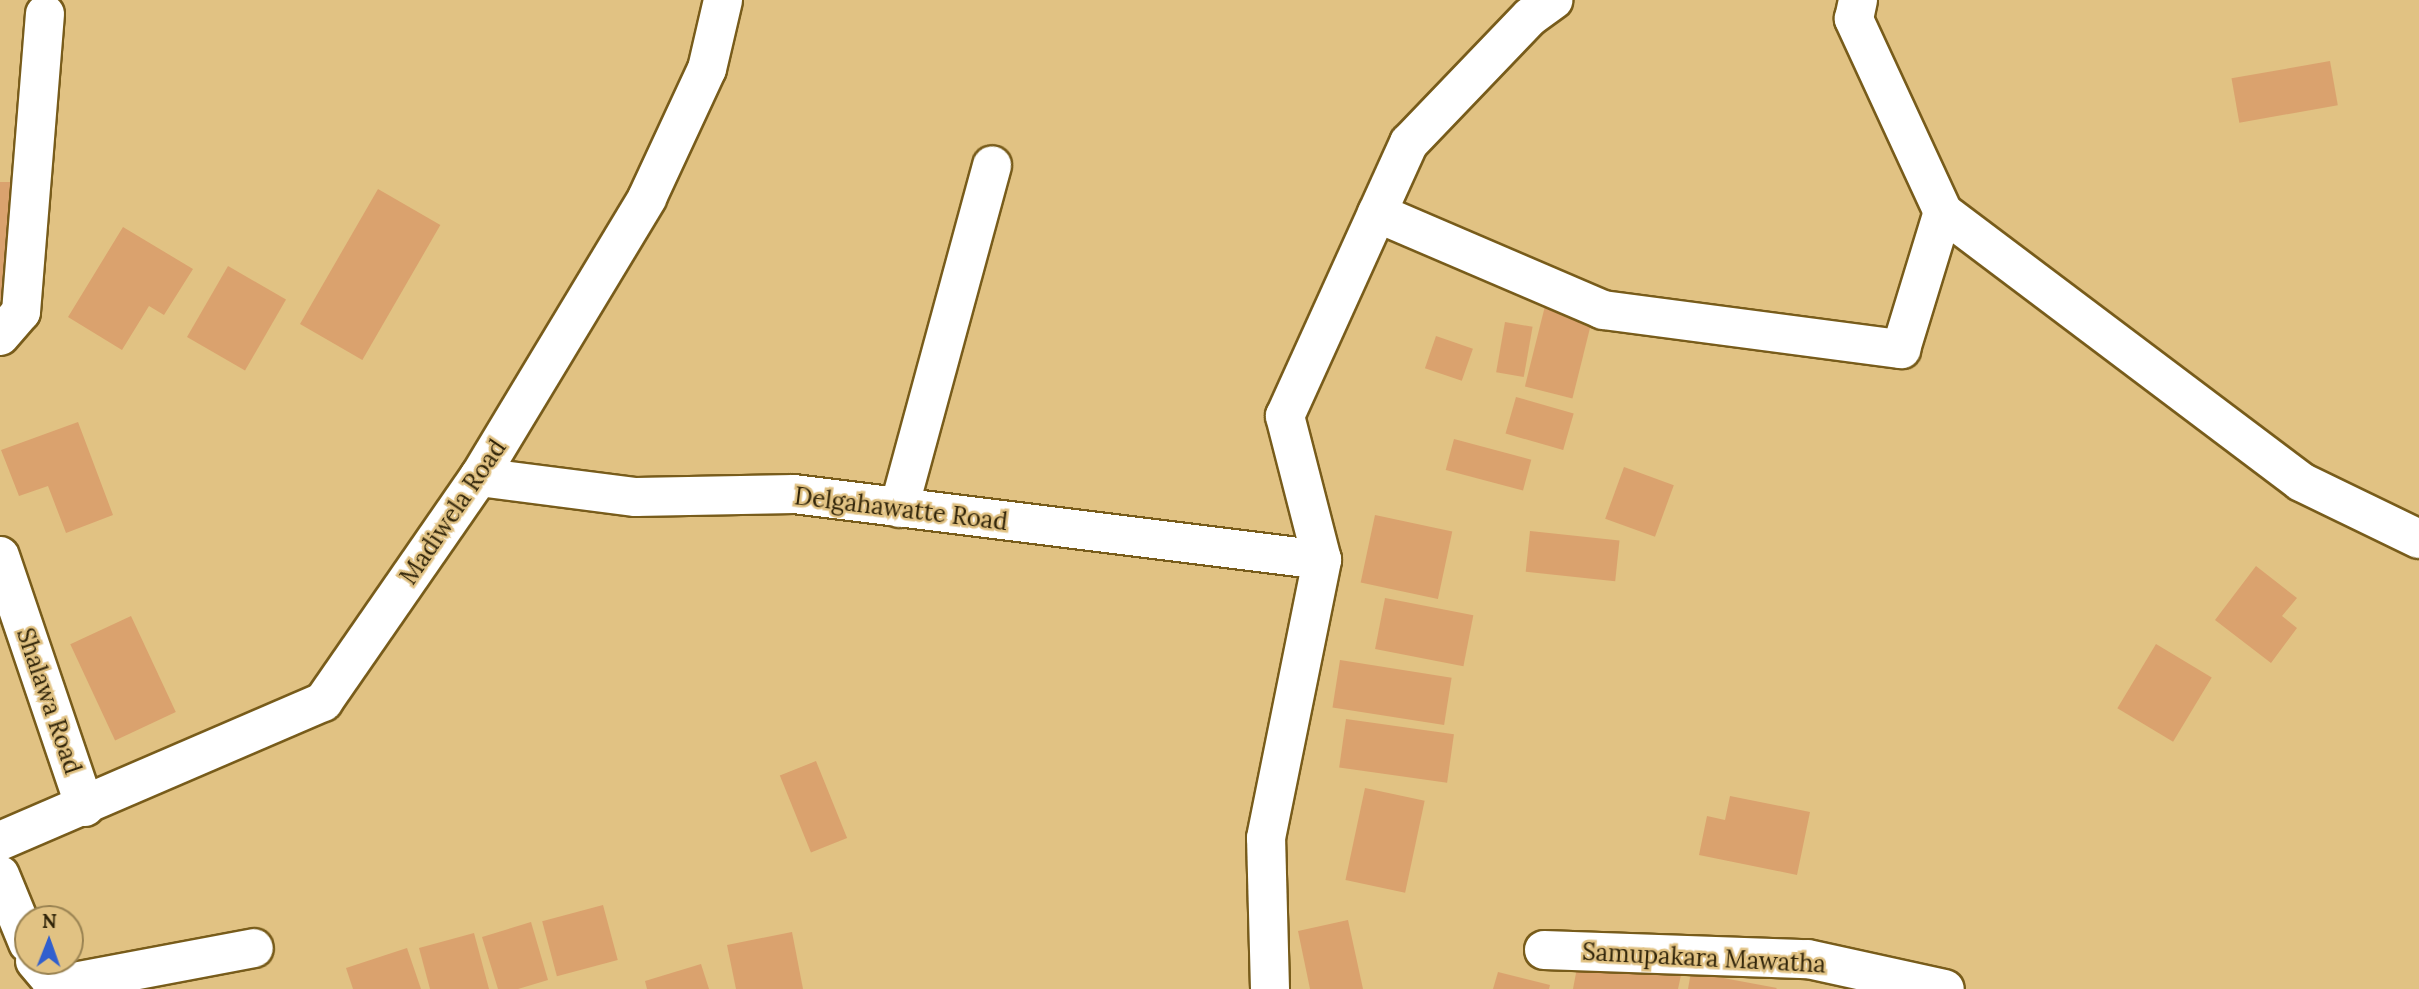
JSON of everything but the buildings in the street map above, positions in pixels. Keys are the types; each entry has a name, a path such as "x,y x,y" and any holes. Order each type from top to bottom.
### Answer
{"street":[{"name":"Madiwela Road","path":"0,842 323,702 479,477 647,198 707,69 723,0"},
{"path":"1270,989 1266,838 1322,560 1285,416 1409,143 1530,17 1553,0"},
{"path":"1858,0 1854,19 1943,212 2301,482 2419,538"},
{"path":"0,336 21,312 46,14"},
{"path":"899,508 992,165"},
{"path":"1377,213 1604,310 1901,349 1943,212"},
{"name":"Delgahawatte Road","path":"479,477 636,497 794,494 1322,560"},
{"name":"Shalawa Road","path":"0,556 85,807"},
{"path":"0,875 14,909"},
{"path":"47,975 50,979 69,983 254,948"},
{"name":"Samupakara Mawatha","path":"1544,950 1808,959 1945,989"}]}
